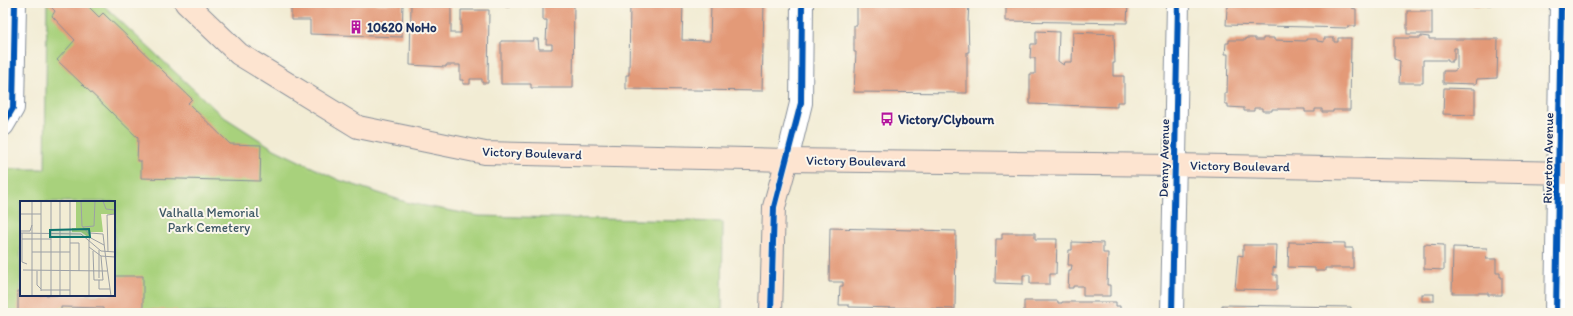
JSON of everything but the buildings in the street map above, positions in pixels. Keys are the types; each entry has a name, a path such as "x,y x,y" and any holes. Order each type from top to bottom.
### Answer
{"main road":[{"name":"Victory Boulevard","path":"186,3 239,54 358,127 485,153 787,160 1176,165 1564,173"},
{"path":"772,313 774,207 787,160"}],"street":[{"path":"3,125 13,108 15,3"},
{"path":"787,160 801,103 802,3"},
{"name":"Denny Avenue","path":"1172,313 1178,3"},
{"name":"Riverton Avenue","path":"1556,313 1564,173 1561,3"}],"green space":[{"name":"Valhalla Memorial Park Cemetery","path":"47,3 101,3 221,115 274,149 339,180 409,203 479,216 723,222 722,313 3,313 3,169 45,169"}],"cycle path":[{"path":"3,125 13,108 15,3"},
{"path":"771,313 774,207 801,103 802,3"},
{"path":"1172,313 1178,3"},
{"path":"1556,313 1561,3"}],"place":[{"name":"10620 NoHo","path":"356,27"},
{"name":"Victory/Clybourn","path":"887,119"}]}
